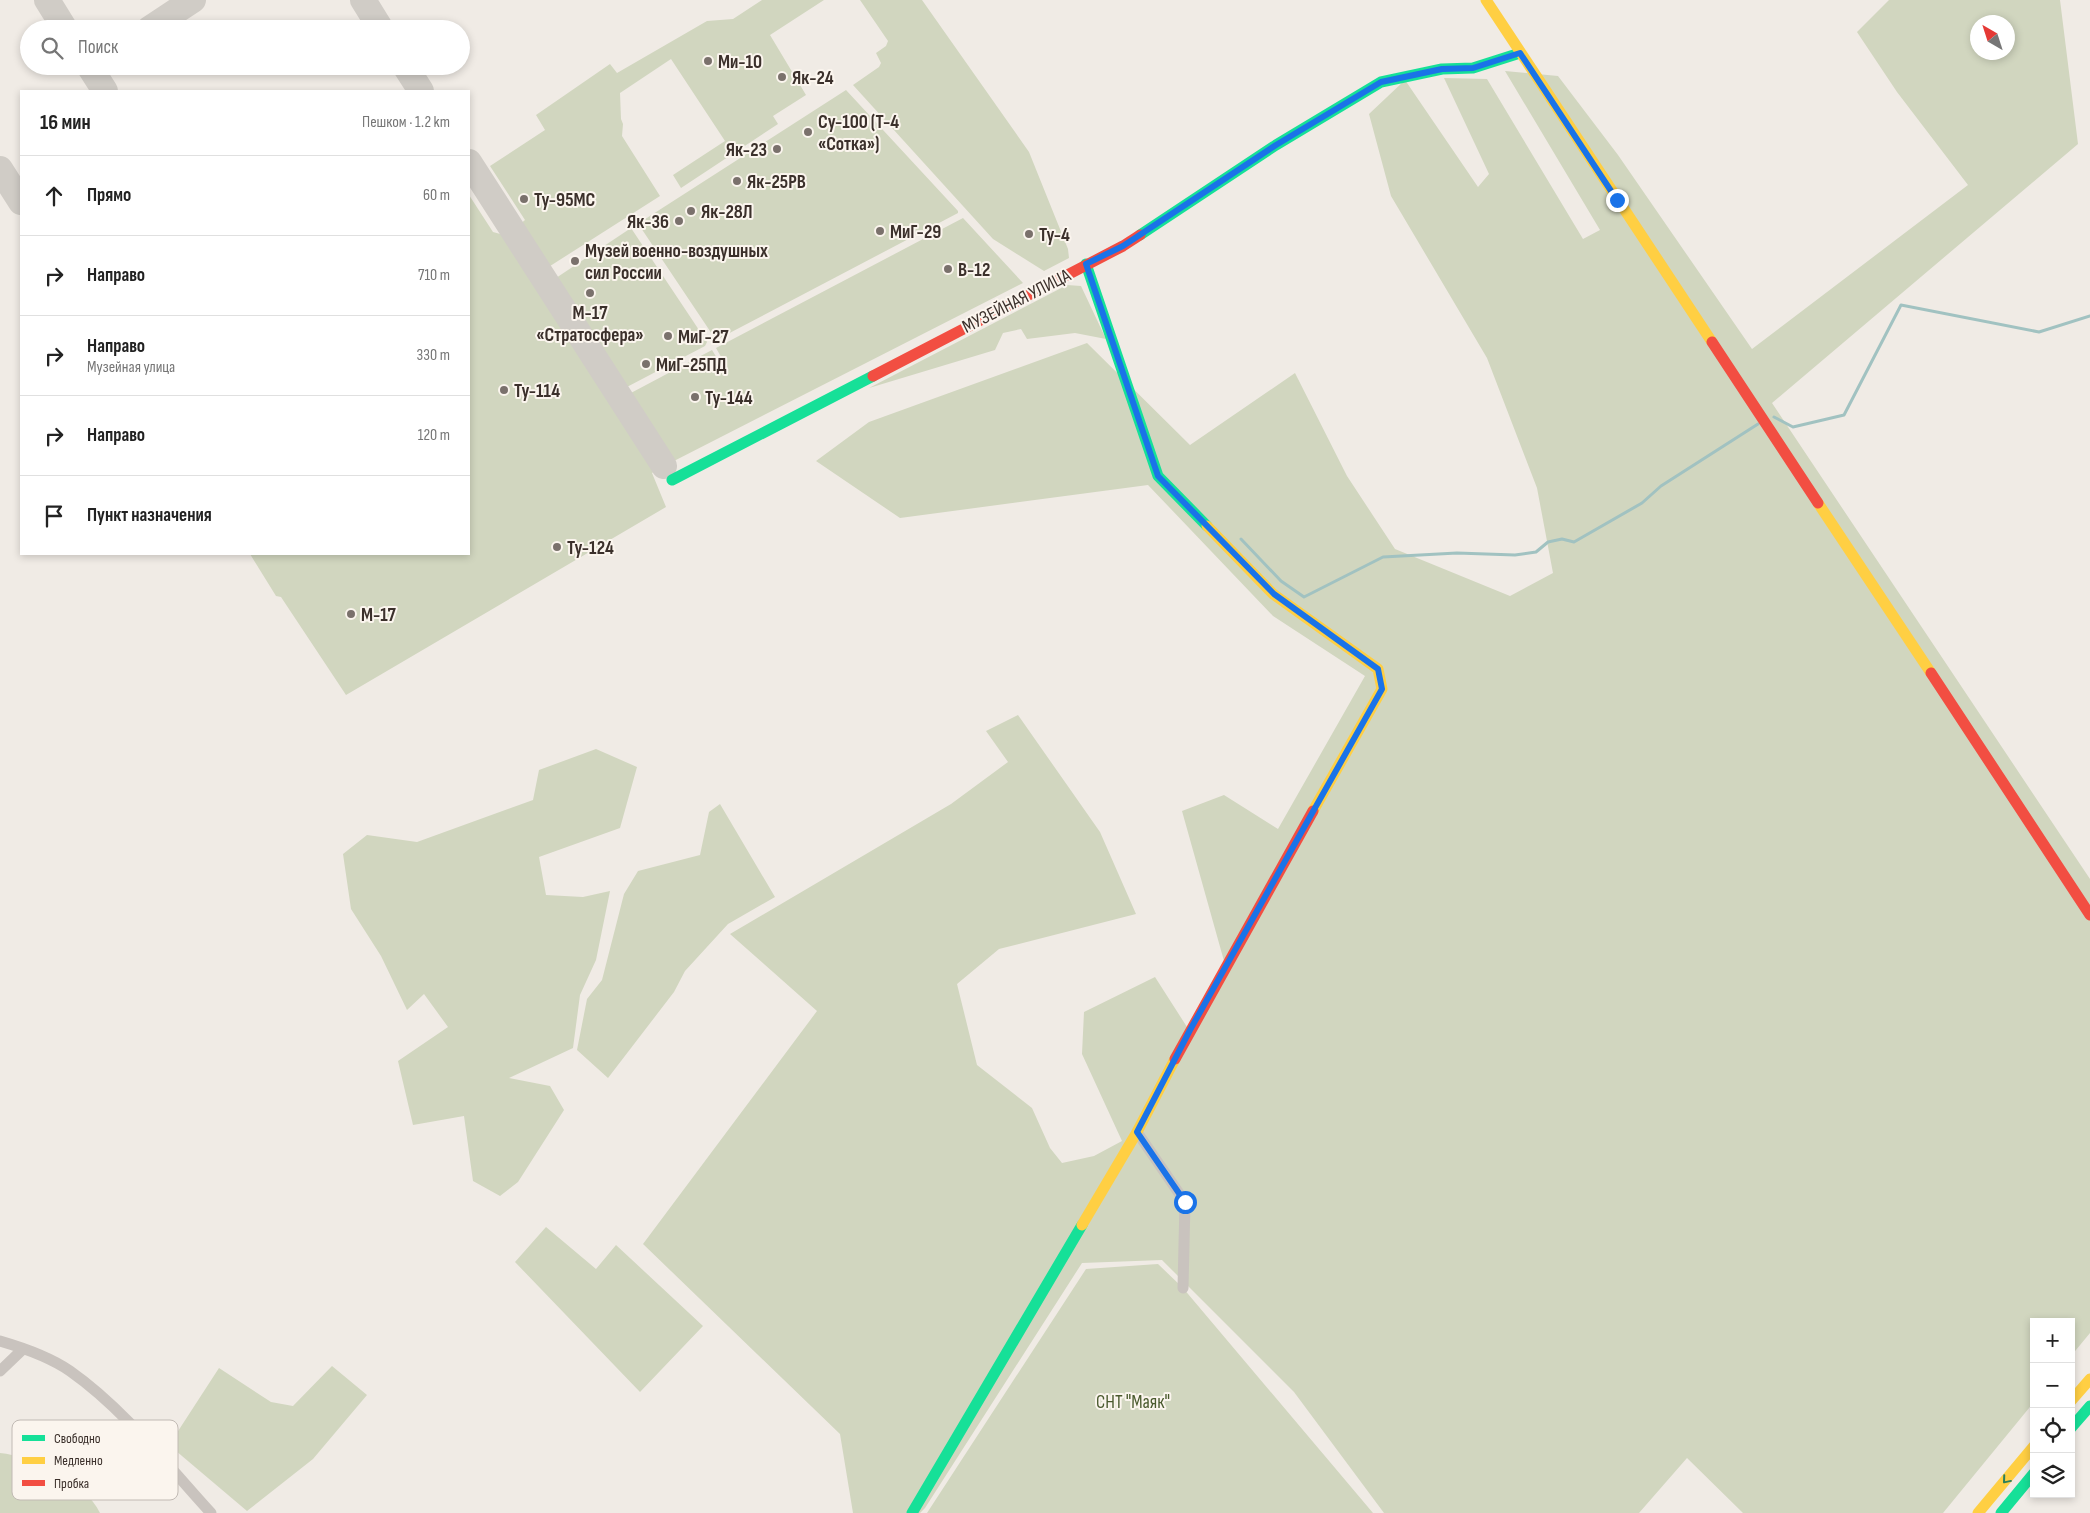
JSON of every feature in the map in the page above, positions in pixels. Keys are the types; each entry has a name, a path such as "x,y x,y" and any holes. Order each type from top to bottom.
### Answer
{"main road":[{"path":"1486,0 2090,915"},
{"name":"МУЗЕЙНАЯ УЛИЦА","path":"672,480 1123,246 1276,145 1381,82 1442,69 1473,68 1520,53"},
{"path":"912,1513 1137,1132 1190,1030 1382,689 1378,669 1274,594 1158,476 1086,264"},
{"path":"2075,1396 2090,1379"},
{"path":"2075,1423 2090,1406"},
{"path":"1978,1513 2030,1451"},
{"path":"2001,1513 2030,1478"}],"street":[{"path":"1137,1132 1185,1202 1183,1288"},
{"path":"0,1342 23,1349 62,1366 89,1386 124,1420"},
{"path":"0,1371 23,1349"},
{"path":"178,1478 211,1513"}],"green space":[{"path":"762,0 824,0 770,35 806,95 773,116 778,124 681,188 673,175 725,141 671,59 620,93 621,119 623,124 622,136 660,196 547,268 519,225 525,220 490,166 545,130 536,115 610,64 617,73 707,21 733,19"},
{"path":"860,0 922,0 1029,152 1068,249 1069,258 1044,271 993,239 853,85 879,67 881,63 876,53 886,46 888,41"},
{"path":"1889,0 2060,0 2078,144 1772,403 2090,879 2090,1333 2075,1351 2075,1318 2030,1318 2030,1407 1943,1513 1743,1513 1687,1458 1639,1513 1384,1513 1294,1392 1162,1260 1082,1263 925,1508 920,1513 853,1513 840,1434 643,1244 817,1011 730,934 951,804 1008,762 986,731 1018,715 1100,832 1136,914 999,949 957,984 977,1065 1032,1108 1050,1148 1062,1163 1094,1156 1122,1141 1082,1054 1084,1012 1155,977 1187,1027 1224,961 1182,811 1224,795 1278,829 1365,676 1273,616 1148,485 900,518 816,461 869,422 1087,343 1190,445 1295,373 1347,476 1395,549 1510,596 1553,573 1537,488 1487,358 1391,196 1369,114 1405,80 1478,187 1489,174 1444,78 1487,79 1583,239 1600,230 1505,71 1558,76 1618,155 1752,349 1968,185 1897,92 1857,32"},
{"path":"846,90 958,213 720,338 714,337 639,223"},
{"path":"470,197 493,232 504,235 656,470 652,473 666,507 346,695 281,597 276,596 251,555 470,555"},
{"path":"963,218 1023,283 672,462 629,394 712,350 725,371 728,369 716,348"},
{"path":"631,228 707,342 705,346 625,388 622,387 555,281 556,278"},
{"path":"1067,285 1081,286 1106,339 1075,333 1027,339 1021,329 1003,333 995,350 869,388"},
{"path":"596,749 637,767 620,828 539,857 546,895 583,897 610,891 596,960 580,995 573,1048 509,1078 550,1086 564,1110 518,1182 500,1196 473,1181 464,1116 413,1125 398,1061 448,1027 424,994 407,1010 381,956 351,909 343,854 367,835 417,842 533,800 539,770"},
{"path":"720,804 775,897 728,924 685,971 674,992 608,1078 577,1050 587,999 602,980 624,894 638,871 700,855 709,812"},
{"path":"546,1227 596,1269 616,1245 703,1326 640,1392 515,1262"},
{"name":"СНТ \"Маяк\"","path":"1158,1264 1183,1288 1373,1513 927,1513 1086,1269"},
{"path":"332,1366 367,1395 313,1459 247,1511 178,1453 178,1431 219,1368 271,1402 293,1406"},
{"path":"0,1453 12,1455 12,1500 91,1500 100,1513 0,1513"}],"waterway":[{"path":"1774,417 1793,427 1844,415 1901,305 2039,332 2090,316"},
{"path":"1241,539 1281,581 1304,597 1383,557 1457,553 1515,555 1536,552 1548,542 1562,539 1574,542 1642,503 1661,486 1758,424"}],"taxiway":[{"path":"47,0 59,20"},
{"path":"163,20 193,0"},
{"path":"363,0 375,20"},
{"path":"95,75 104,90"},
{"path":"411,75 420,90"},
{"path":"470,164 664,466"},
{"path":"0,169 20,200"}],"traffic: fast":[{"path":"1140,235 1276,145 1381,82 1442,69 1473,68 1520,53"},
{"path":"1086,264 1158,476 1207,526"},
{"path":"672,480 873,376"},
{"path":"912,1513 1082,1225"},
{"path":"2075,1423 2090,1406"},
{"path":"2001,1513 2030,1478"}],"traffic: slow":[{"path":"1486,0 1712,342"},
{"path":"1818,503 1931,673"},
{"path":"1207,526 1273,594 1378,669 1382,689 1313,811"},
{"path":"1082,1225 1137,1132 1175,1059"},
{"path":"2075,1396 2090,1379"},
{"path":"1978,1513 2030,1451"}],"traffic: jam":[{"path":"873,376 1123,246 1140,235"},
{"path":"1712,342 1818,503"},
{"path":"1931,673 2090,915"},
{"path":"1175,1059 1313,811"}],"place":[{"name":"Ми-10","path":"708,61"},
{"name":"Як-24","path":"782,77"},
{"name":"Су-100 (Т-4 «Сотка»)","path":"808,132"},
{"name":"Як-23","path":"777,149"},
{"name":"Як-25РВ","path":"737,181"},
{"name":"Ту-95МС","path":"524,199"},
{"name":"Як-28Л","path":"691,211"},
{"name":"Як-36","path":"679,221"},
{"name":"МиГ-29","path":"880,231"},
{"name":"Ту-4","path":"1029,234"},
{"name":"Музей военно-воздушных сил России","path":"575,261"},
{"name":"В-12","path":"948,269"},
{"name":"М-17 «Стратосфера»","path":"590,293"},
{"name":"МиГ-27","path":"668,336"},
{"name":"МиГ-25ПД","path":"646,364"},
{"name":"Ту-114","path":"504,390"},
{"name":"Ту-144","path":"695,397"},
{"name":"Ту-124","path":"557,547"},
{"name":"М-17","path":"351,614"}],"route":[{"path":"1185,1202 1137,1132 1190,1030 1382,689 1378,669 1274,594 1158,476 1086,264 1123,246 1276,145 1381,82 1442,69 1473,68 1520,53 1617,200"}]}
